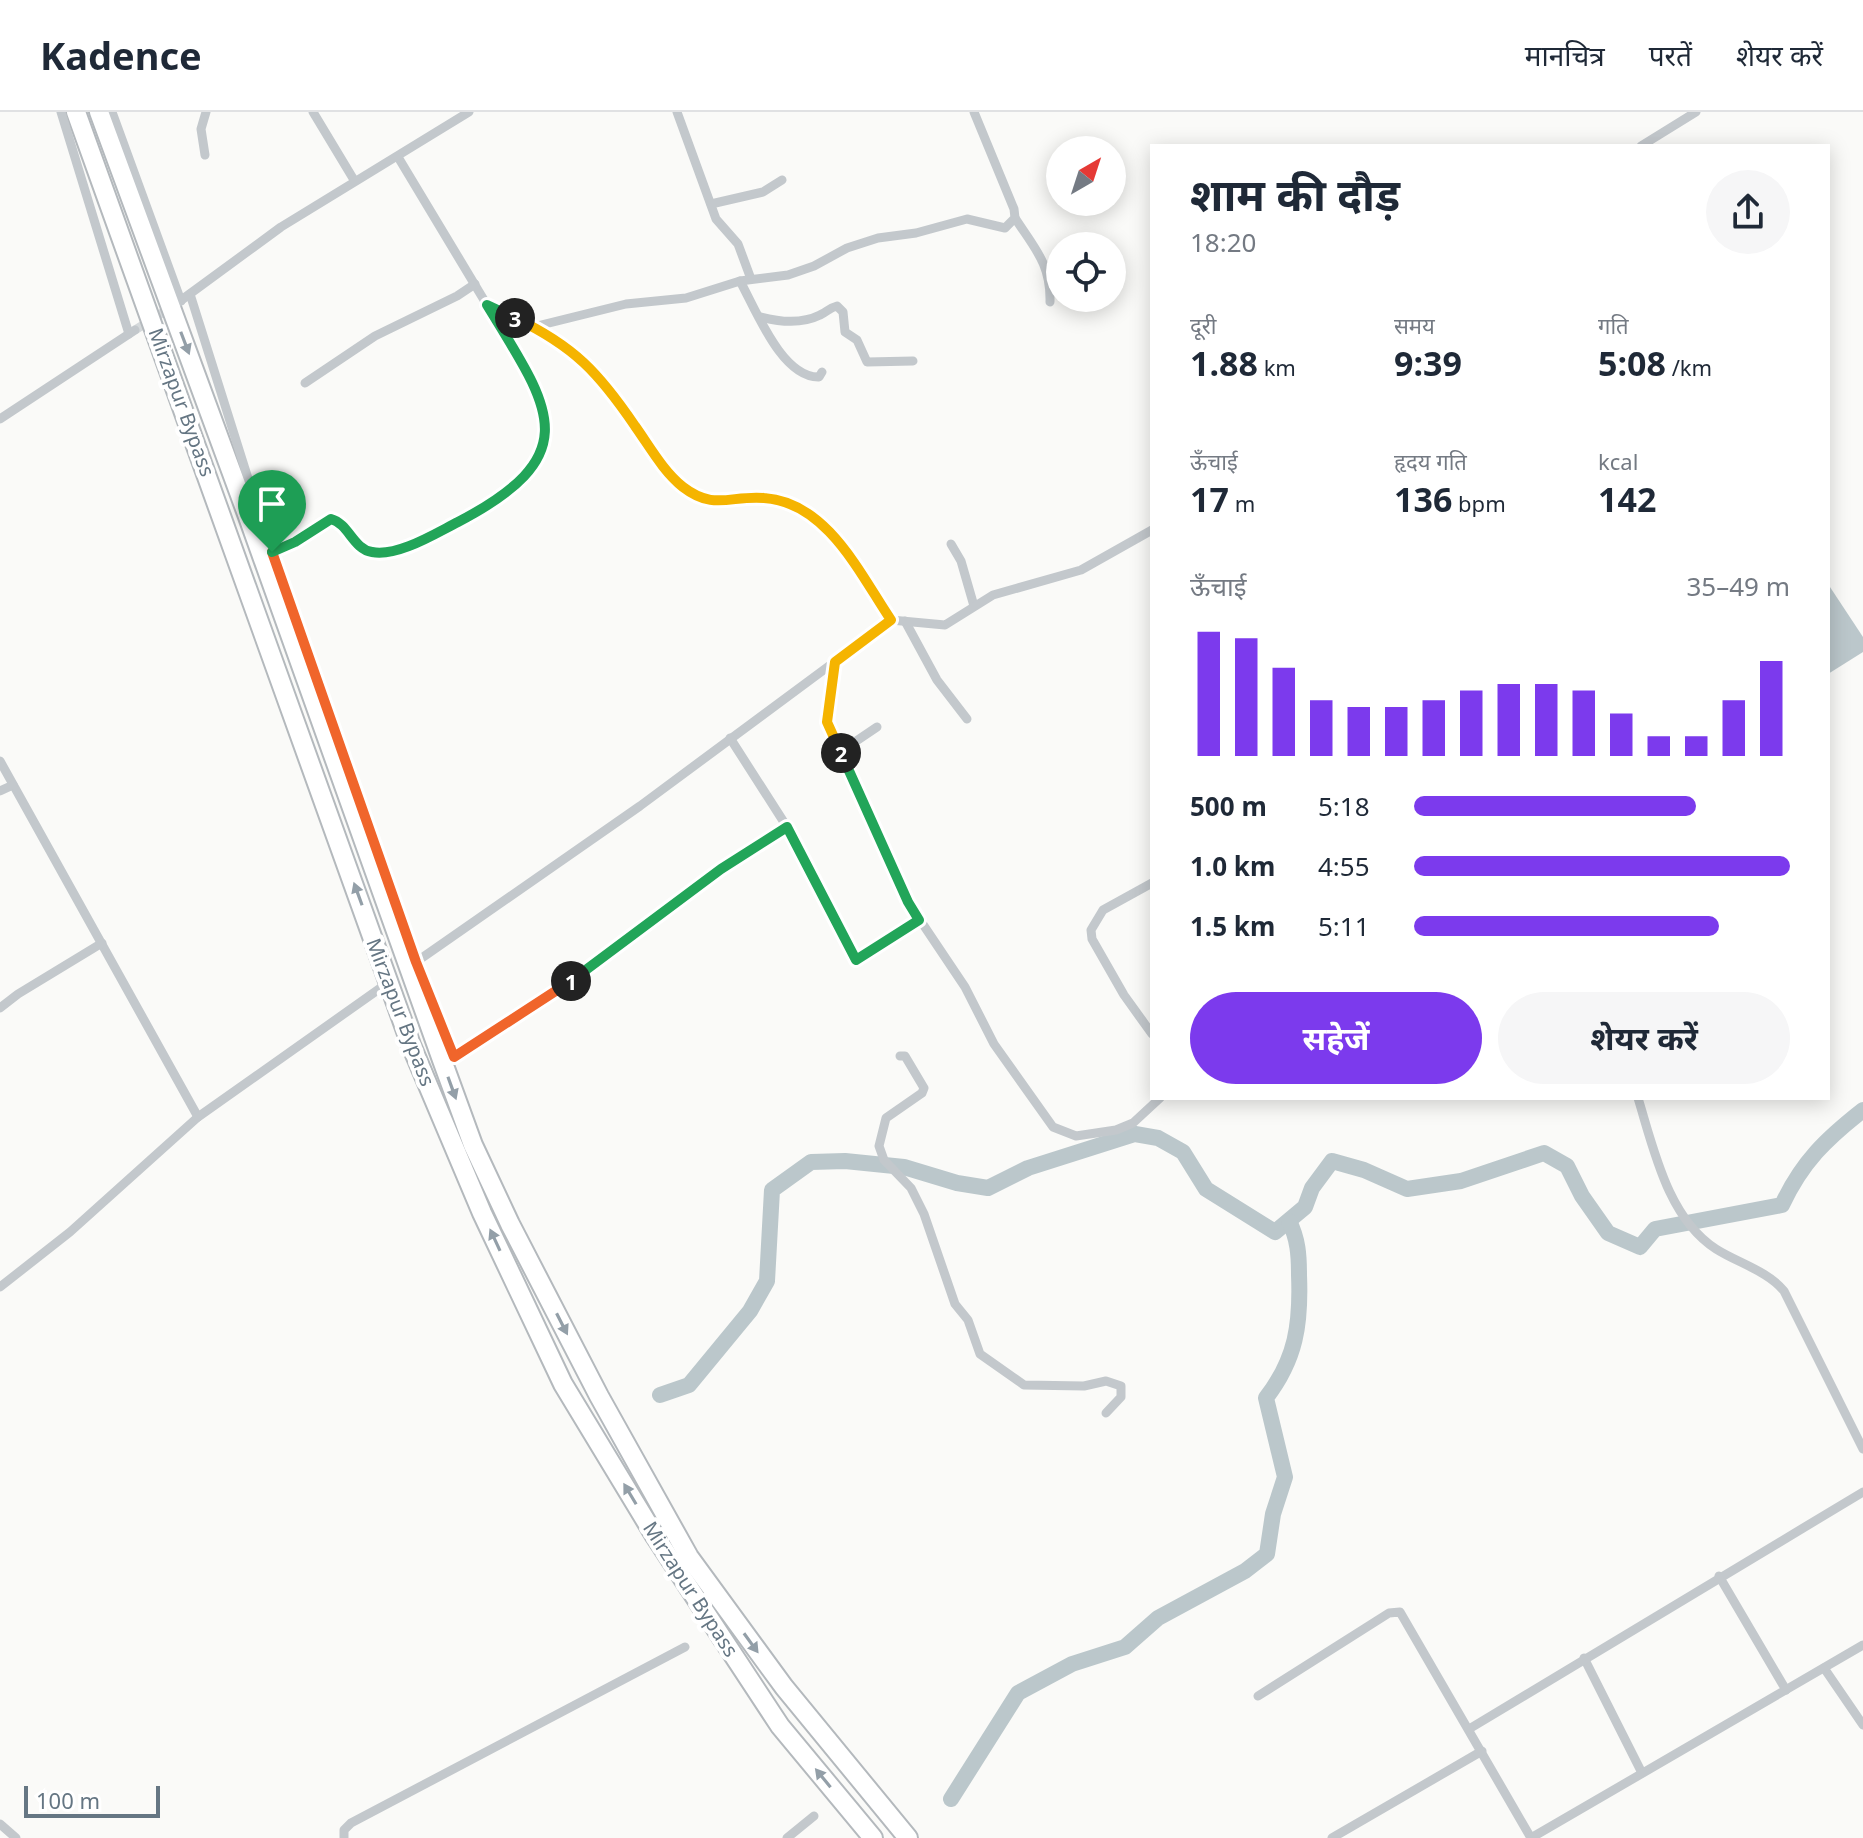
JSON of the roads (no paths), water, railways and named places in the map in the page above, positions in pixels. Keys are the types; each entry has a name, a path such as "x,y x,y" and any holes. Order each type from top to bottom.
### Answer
{"highway":[{"name":"Mirzapur Bypass","path":"76,112 411,1045 482,1213 563,1384 655,1536 780,1726 873,1838"},
{"path":"99,112 473,1145 599,1396 689,1557 784,1687 908,1838"}],"street":[{"path":"0,419 132,332 61,112"},
{"path":"112,112 178,302 281,227 469,112"},
{"path":"205,155 201,129 206,112"},
{"path":"313,112 354,180"},
{"path":"677,112 721,227 738,244 746,280 761,317 786,360 804,376 819,377 822,372"},
{"path":"974,112 1015,218 1046,265"},
{"path":"1644,144 1696,112"},
{"path":"272,552 295,542 331,519 342,525 363,549 377,553 398,549 470,516 502,497 524,478 541,454 546,437 543,405 530,374 398,157"},
{"path":"711,204 763,192 782,180"},
{"path":"533,327 626,304 701,295 746,280 803,271 847,248 878,238 916,233 967,219 1005,228 1015,218"},
{"path":"305,383 375,336 475,284"},
{"path":"190,294 272,552 416,962 454,1057 589,970 721,869 787,827"},
{"path":"487,305 533,327 593,368 661,465 698,498 716,502 749,497 783,501 827,529 891,620"},
{"path":"761,317 776,321 800,321 822,315 837,306 843,312 845,332 857,340 867,362 913,361"},
{"path":"416,962 640,806 891,620 945,625 993,595 1081,570 1150,531"},
{"path":"951,544 961,561 974,606"},
{"path":"905,621 937,680 967,719"},
{"path":"835,662 827,722 908,902 965,987 994,1044 1053,1127 1076,1136 1116,1130 1133,1123 1158,1100"},
{"path":"840,752 877,727"},
{"path":"730,738 787,827 856,960 919,920"},
{"path":"0,761 198,1117"},
{"path":"0,791 13,785"},
{"path":"1150,884 1103,910 1091,924 1091,930 1092,939 1124,995 1150,1031"},
{"path":"0,1008 102,943"},
{"path":"0,1287 70,1232 198,1117 389,982"},
{"path":"900,1056 905,1056 924,1088 922,1093 886,1118 879,1146 884,1160 911,1188 924,1214 955,1304 968,1320 980,1354 1024,1385 1084,1386 1106,1381 1121,1386 1121,1397 1106,1413"},
{"path":"1639,1100 1669,1190 1692,1231 1736,1262 1774,1280 1784,1291 1863,1449"},
{"path":"1469,1729 1863,1492"},
{"path":"1719,1576 1786,1690"},
{"path":"1258,1696 1286,1675 1389,1613 1398,1611 1531,1838 1863,1645"},
{"path":"344,1838 344,1830 351,1823 685,1647"},
{"path":"1584,1658 1642,1773"},
{"path":"1824,1668 1863,1725"},
{"path":"1332,1838 1482,1751"},
{"path":"787,1838 814,1816"},
{"path":"0,1824 16,1838"}],"waterway":[{"path":"660,1395 689,1385 750,1311 767,1281 772,1190 811,1162 845,1161 904,1167 957,1183 988,1188 1028,1168 1135,1134 1158,1138 1183,1152 1206,1189 1275,1232 1305,1207 1312,1188 1332,1161 1364,1170 1407,1189 1461,1181 1544,1153 1567,1166 1582,1196 1608,1233 1640,1247 1655,1229 1782,1205 1816,1152 1863,1110"},
{"path":"951,1799 1018,1693 1072,1664 1125,1647 1158,1618 1245,1571 1267,1554 1273,1514 1285,1477 1266,1398 1290,1355 1299,1309 1298,1254 1289,1221"}],"tunnel":[{"path":"135,330 173,306"}]}
